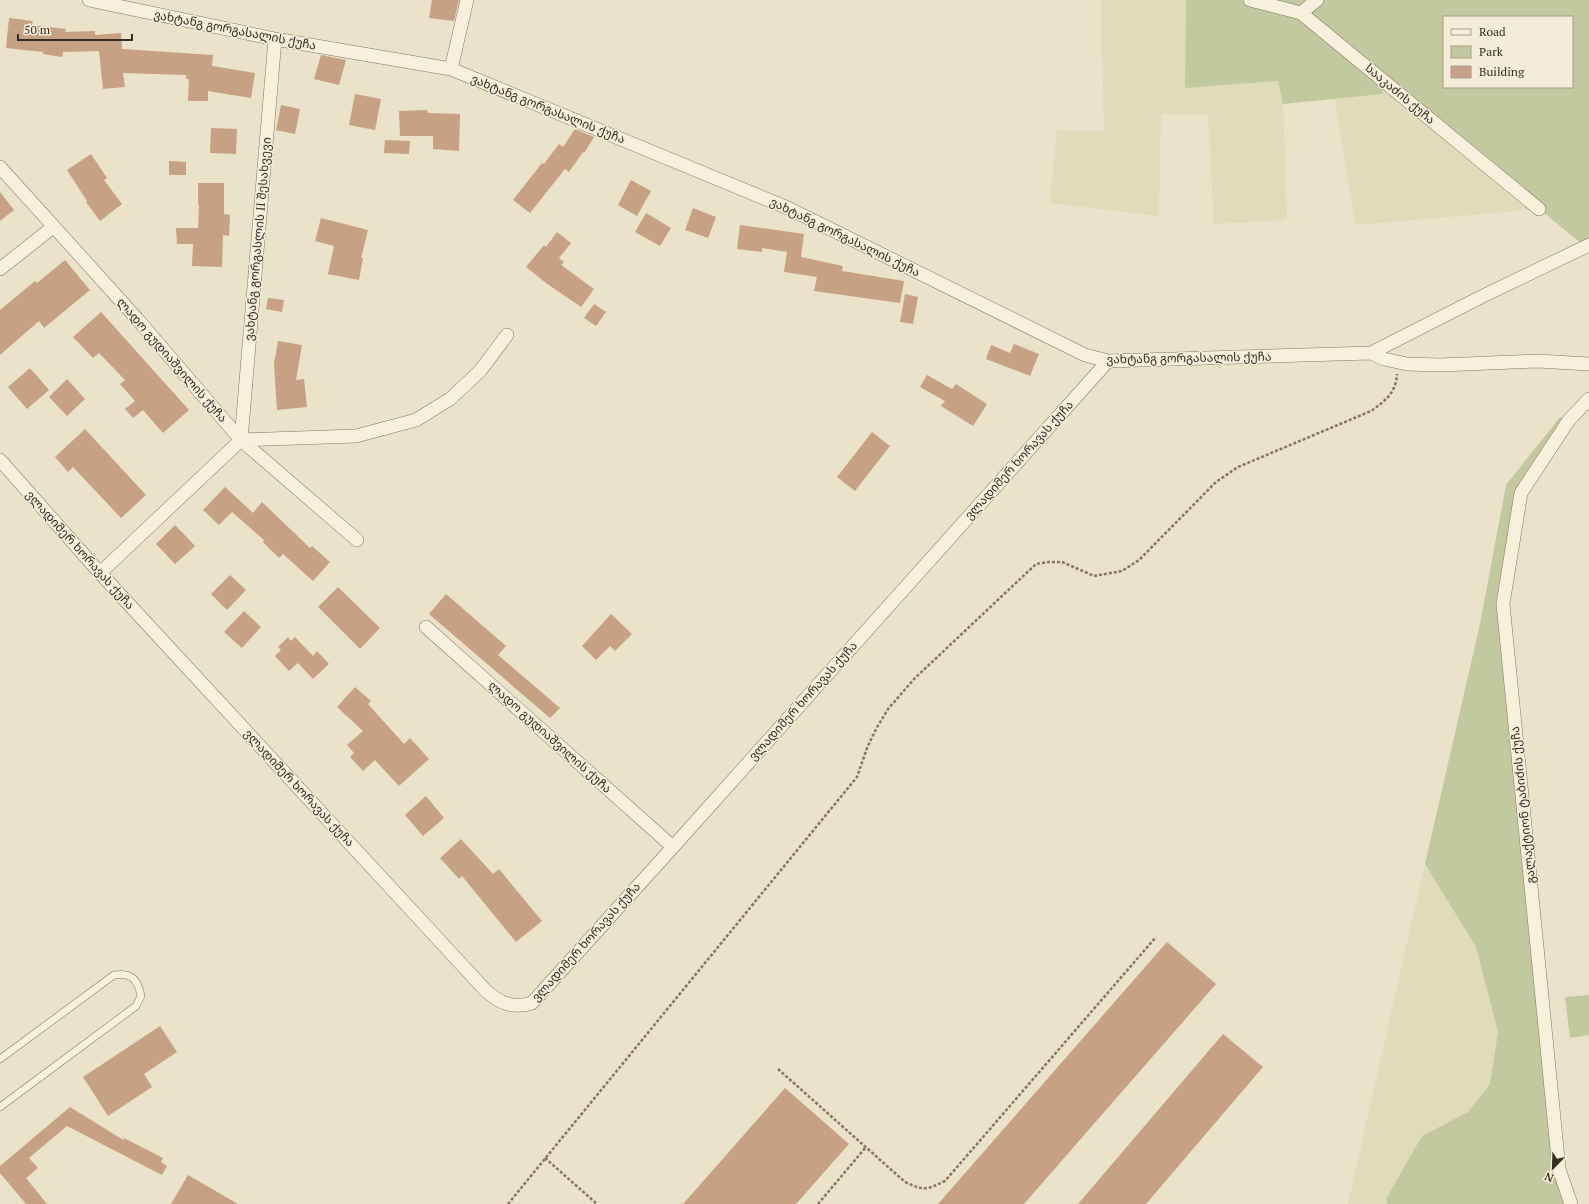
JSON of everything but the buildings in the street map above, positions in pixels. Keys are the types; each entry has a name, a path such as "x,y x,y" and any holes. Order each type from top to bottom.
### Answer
{"street":[{"name":"ვახტანგ გორგასალის ქუჩა","path":"89,0 274,39 451,69 788,208 1085,355 1108,361 1371,353 1483,296 1589,245"},
{"path":"451,69 467,0"},
{"name":"სააკაძის ქუჩა","path":"1250,0 1301,13 1539,209"},
{"path":"1301,13 1317,0"},
{"name":"ვახტანგ გორგასლის II შესახვევი","path":"241,440 274,39"},
{"name":"ლადო გუდიაშვილის ქუჩა","path":"0,167 139,321 241,440 357,540"},
{"path":"0,269 52,226"},
{"path":"100,573 241,440 356,436 416,420 450,399 480,371 507,335"},
{"path":"1371,353 1397,363 1440,365 1538,361 1589,364"},
{"name":"ვლადიმერ ხორავას ქუჩა","path":"0,460 100,573 486,991 504,1003 513,1006 532,1003 1108,361"},
{"name":"გალაქტიონ ტაბიძის ქუჩა","path":"1571,1204 1559,1168 1502,604 1521,493 1569,420 1589,399"},
{"name":"ლადო გუდიაშვილის ქუჩა","path":"426,626 673,847"}],"lane":[{"path":"0,1059 114,975 124,974 131,976 137,982 141,996 136,1006 0,1107"}],"path":[{"path":"508,1204 858,777 867,748 876,729 888,709 915,678 1036,564 1062,562 1094,576 1122,571 1139,560 1216,482 1238,467 1371,411 1387,399 1396,381 1397,363"},
{"path":"778,1068 905,1182 920,1189 933,1186 945,1181 1156,937"},
{"path":"818,1204 866,1147"},
{"path":"545,1158 597,1204"}],"shaded area":[{"path":"1101,0 1186,0 1185,88 1278,81 1283,104 1287,220 1214,224 1208,114 1161,114 1159,216 1050,203 1057,130 1104,131"},
{"path":"1380,78 1539,209 1355,225 1335,99 1383,94"},
{"path":"1425,864 1476,947 1498,1032 1490,1084 1468,1112 1422,1136 1386,1199 1388,1204 1348,1204"}],"green space":[{"path":"1186,0 1589,0 1589,239 1582,244 1381,79 1383,94 1283,104 1278,81 1185,88"},
{"path":"1560,417 1569,420 1521,493 1503,604 1559,1168 1571,1204 1388,1204 1386,1199 1422,1136 1468,1112 1490,1084 1498,1032 1476,947 1425,864 1480,624 1506,485"},
{"path":"1589,995 1589,1035 1570,1038 1565,997"}]}
